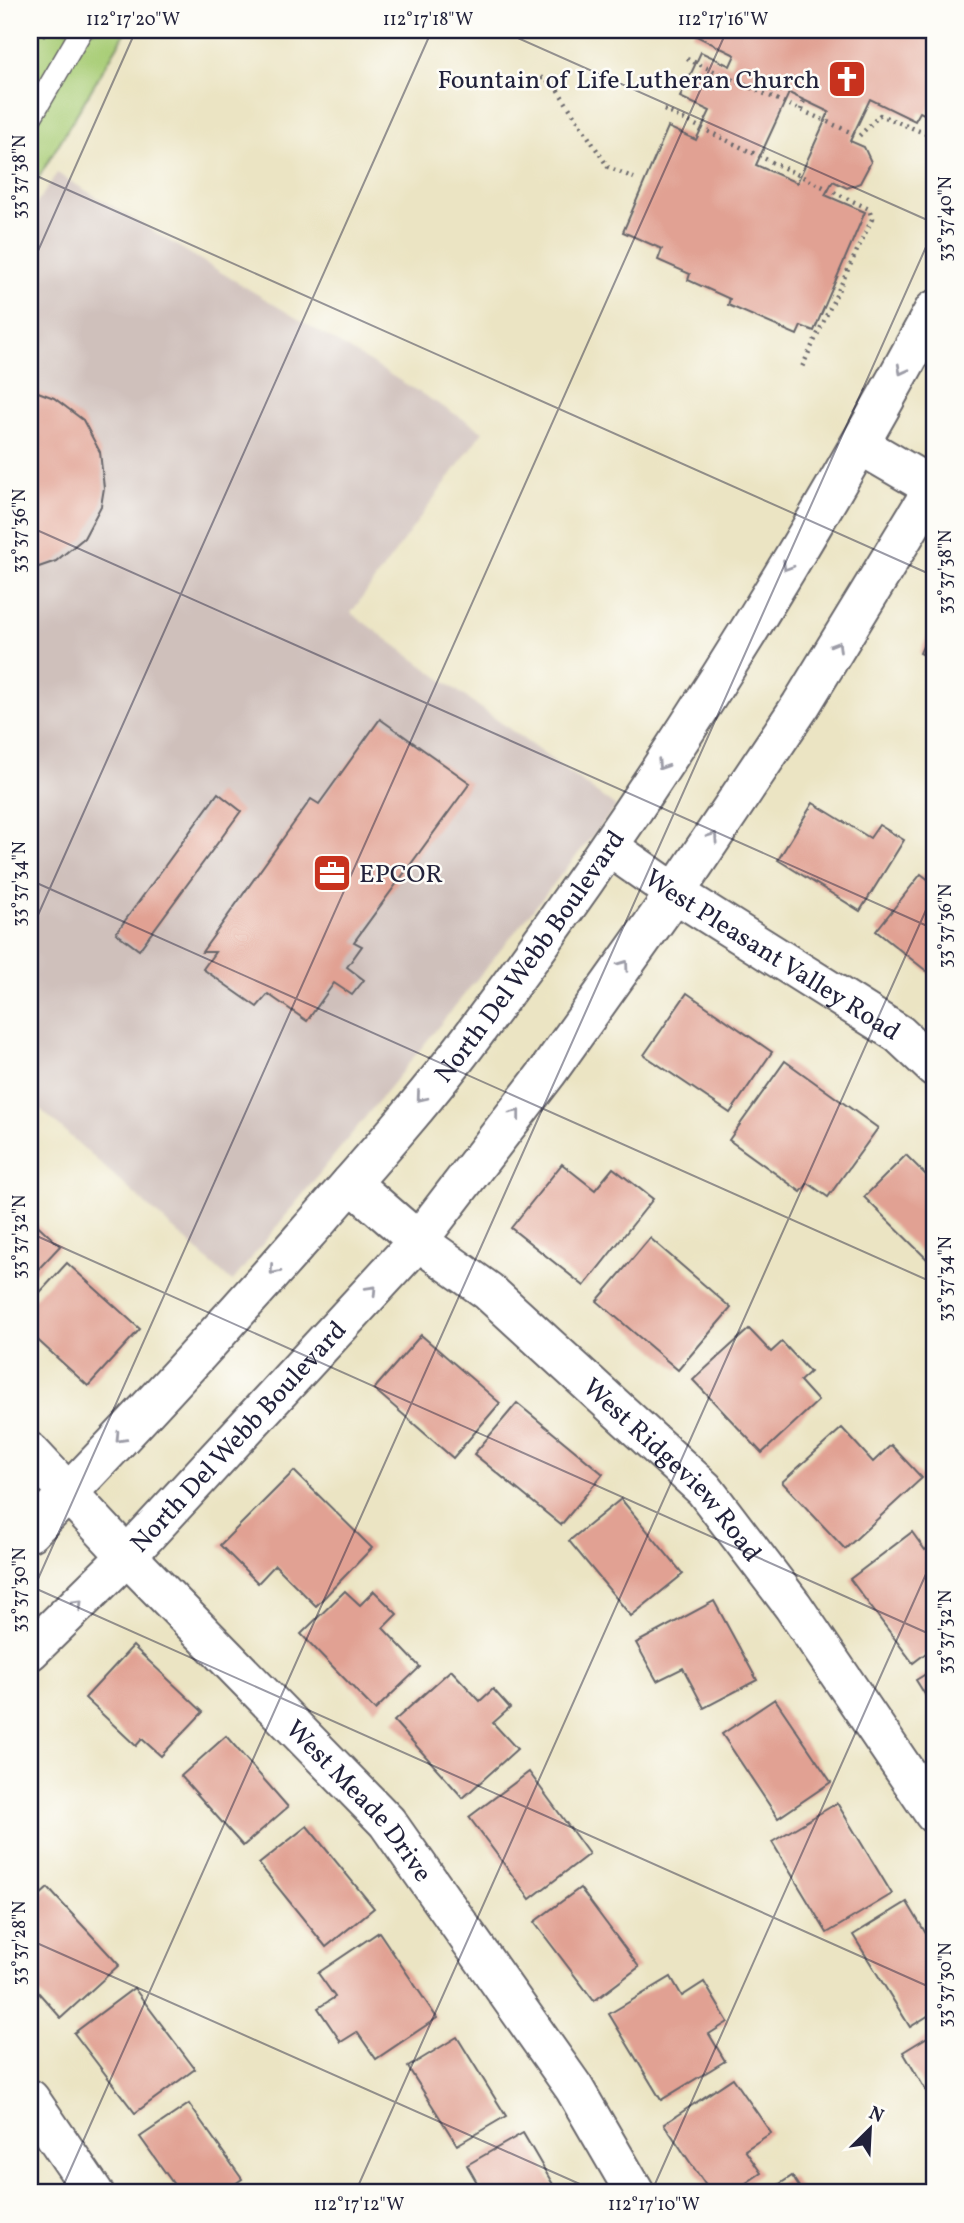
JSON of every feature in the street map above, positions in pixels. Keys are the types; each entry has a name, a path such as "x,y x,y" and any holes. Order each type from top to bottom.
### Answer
{"street":[{"name":"North Del Webb Boulevard","path":"30,1532 233,1317 351,1183 482,1025 609,847 731,658 862,446 934,310"},
{"path":"862,446 934,488"},
{"name":"North Del Webb Boulevard","path":"30,1651 127,1556 418,1241 547,1073 675,893 801,705 934,488"},
{"name":"West Pleasant Valley Road","path":"609,847 675,893 899,1034 934,1067"},
{"name":"West Ridgeview Road","path":"351,1183 418,1241 488,1291 704,1489 793,1606 934,1814"},
{"name":"West Meade Drive","path":"30,1452 127,1556 387,1822 574,2088 635,2193"},
{"path":"30,2099 94,2193"}],"lane":[{"path":"30,120 82,30"}],"path":[{"path":"687,59 859,136 880,115 934,137"},
{"path":"492,80 543,78 557,89 608,167 635,178"},
{"path":"801,110 804,100"},
{"path":"664,110 869,209 872,219 802,367"}],"shaded area":[{"path":"57,173 483,431 351,613 616,807 232,1282 30,1100 30,214"}],"green space":[{"path":"30,30 127,30 30,192"}],"building":[{"path":"695,30 934,30 934,97 926,115 920,112 915,121 870,99 850,141 864,147 871,162 860,183 847,188 833,181 825,195 865,212 814,331 801,326 797,335 728,305 730,299 688,280 690,274 658,260 662,249 623,232 668,127 696,140 710,111 680,97 701,52 730,66 735,55 692,34","holes":["789,93 829,112 797,183 756,165"]},
{"path":"30,389 54,398 83,420 100,452 104,488 101,506 84,538 56,561 30,570"},
{"path":"934,622 934,660 920,653"},
{"name":"EPCOR","path":"380,719 470,783 354,942 362,946 347,967 364,980 352,995 334,983 307,1021 268,994 257,1007 203,969 215,952 202,952 311,799 319,804"},
{"path":"218,793 241,811 139,950 116,933"},
{"path":"813,803 870,838 879,825 904,840 860,911 778,860"},
{"path":"921,874 934,884 934,977 876,931"},
{"path":"687,993 772,1052 730,1113 644,1055"},
{"path":"785,1061 878,1128 828,1197 808,1183 801,1192 729,1140"},
{"path":"906,1155 934,1183 934,1266 864,1197"},
{"path":"562,1164 595,1190 613,1168 653,1199 584,1286 511,1228"},
{"path":"30,1218 60,1246 30,1278"},
{"path":"650,1238 731,1308 678,1370 597,1301"},
{"path":"67,1263 140,1329 88,1386 30,1333 30,1303"},
{"path":"749,1329 771,1352 782,1342 810,1372 800,1381 818,1401 762,1453 693,1380"},
{"path":"421,1335 500,1403 453,1458 374,1389"},
{"path":"517,1403 603,1474 561,1525 474,1454"},
{"path":"842,1428 873,1462 891,1445 922,1478 845,1549 782,1482"},
{"path":"294,1471 372,1548 316,1606 275,1565 258,1583 220,1545"},
{"path":"621,1499 683,1574 631,1616 569,1541"},
{"path":"912,1532 925,1550 934,1543 934,1647 913,1663 850,1579"},
{"path":"345,1591 360,1605 374,1591 397,1614 383,1628 420,1667 375,1710 301,1634"},
{"path":"714,1601 757,1680 704,1708 683,1668 657,1681 636,1643"},
{"path":"133,1646 203,1712 161,1756 142,1739 136,1746 85,1698"},
{"path":"934,1669 934,1709 916,1680"},
{"path":"451,1670 480,1701 493,1689 510,1708 493,1723 517,1749 463,1798 394,1721"},
{"path":"775,1699 831,1782 778,1818 722,1734"},
{"path":"226,1736 288,1807 243,1846 181,1776"},
{"path":"529,1772 589,1854 530,1899 469,1817"},
{"path":"837,1803 892,1894 827,1933 772,1842"},
{"path":"307,1826 374,1908 326,1947 259,1864"},
{"path":"48,1888 119,1965 61,2018 30,1983 30,1904"},
{"path":"580,1888 639,1967 594,2001 534,1922"},
{"path":"907,1902 934,1947 934,2012 910,2027 853,1935"},
{"path":"379,1932 437,2018 376,2059 357,2032 341,2042 318,2008 335,1997 318,1973"},
{"path":"671,1977 682,1996 704,1982 728,2022 709,2034 725,2061 661,2100 609,2014"},
{"path":"134,1988 195,2069 135,2113 74,2033"},
{"path":"934,2033 934,2104 903,2052"},
{"path":"457,2037 506,2116 457,2145 408,2067"},
{"path":"733,2078 771,2133 745,2150 761,2173 731,2193 711,2193 664,2124"},
{"path":"189,2104 242,2179 222,2193 180,2193 140,2137"},
{"path":"523,2133 558,2193 483,2193 467,2165"},
{"path":"792,2176 803,2193 766,2193"}],"place":[{"name":"Fountain of Life Lutheran Church","path":"847,79"},
{"name":"EPCOR","path":"332,873"}]}
